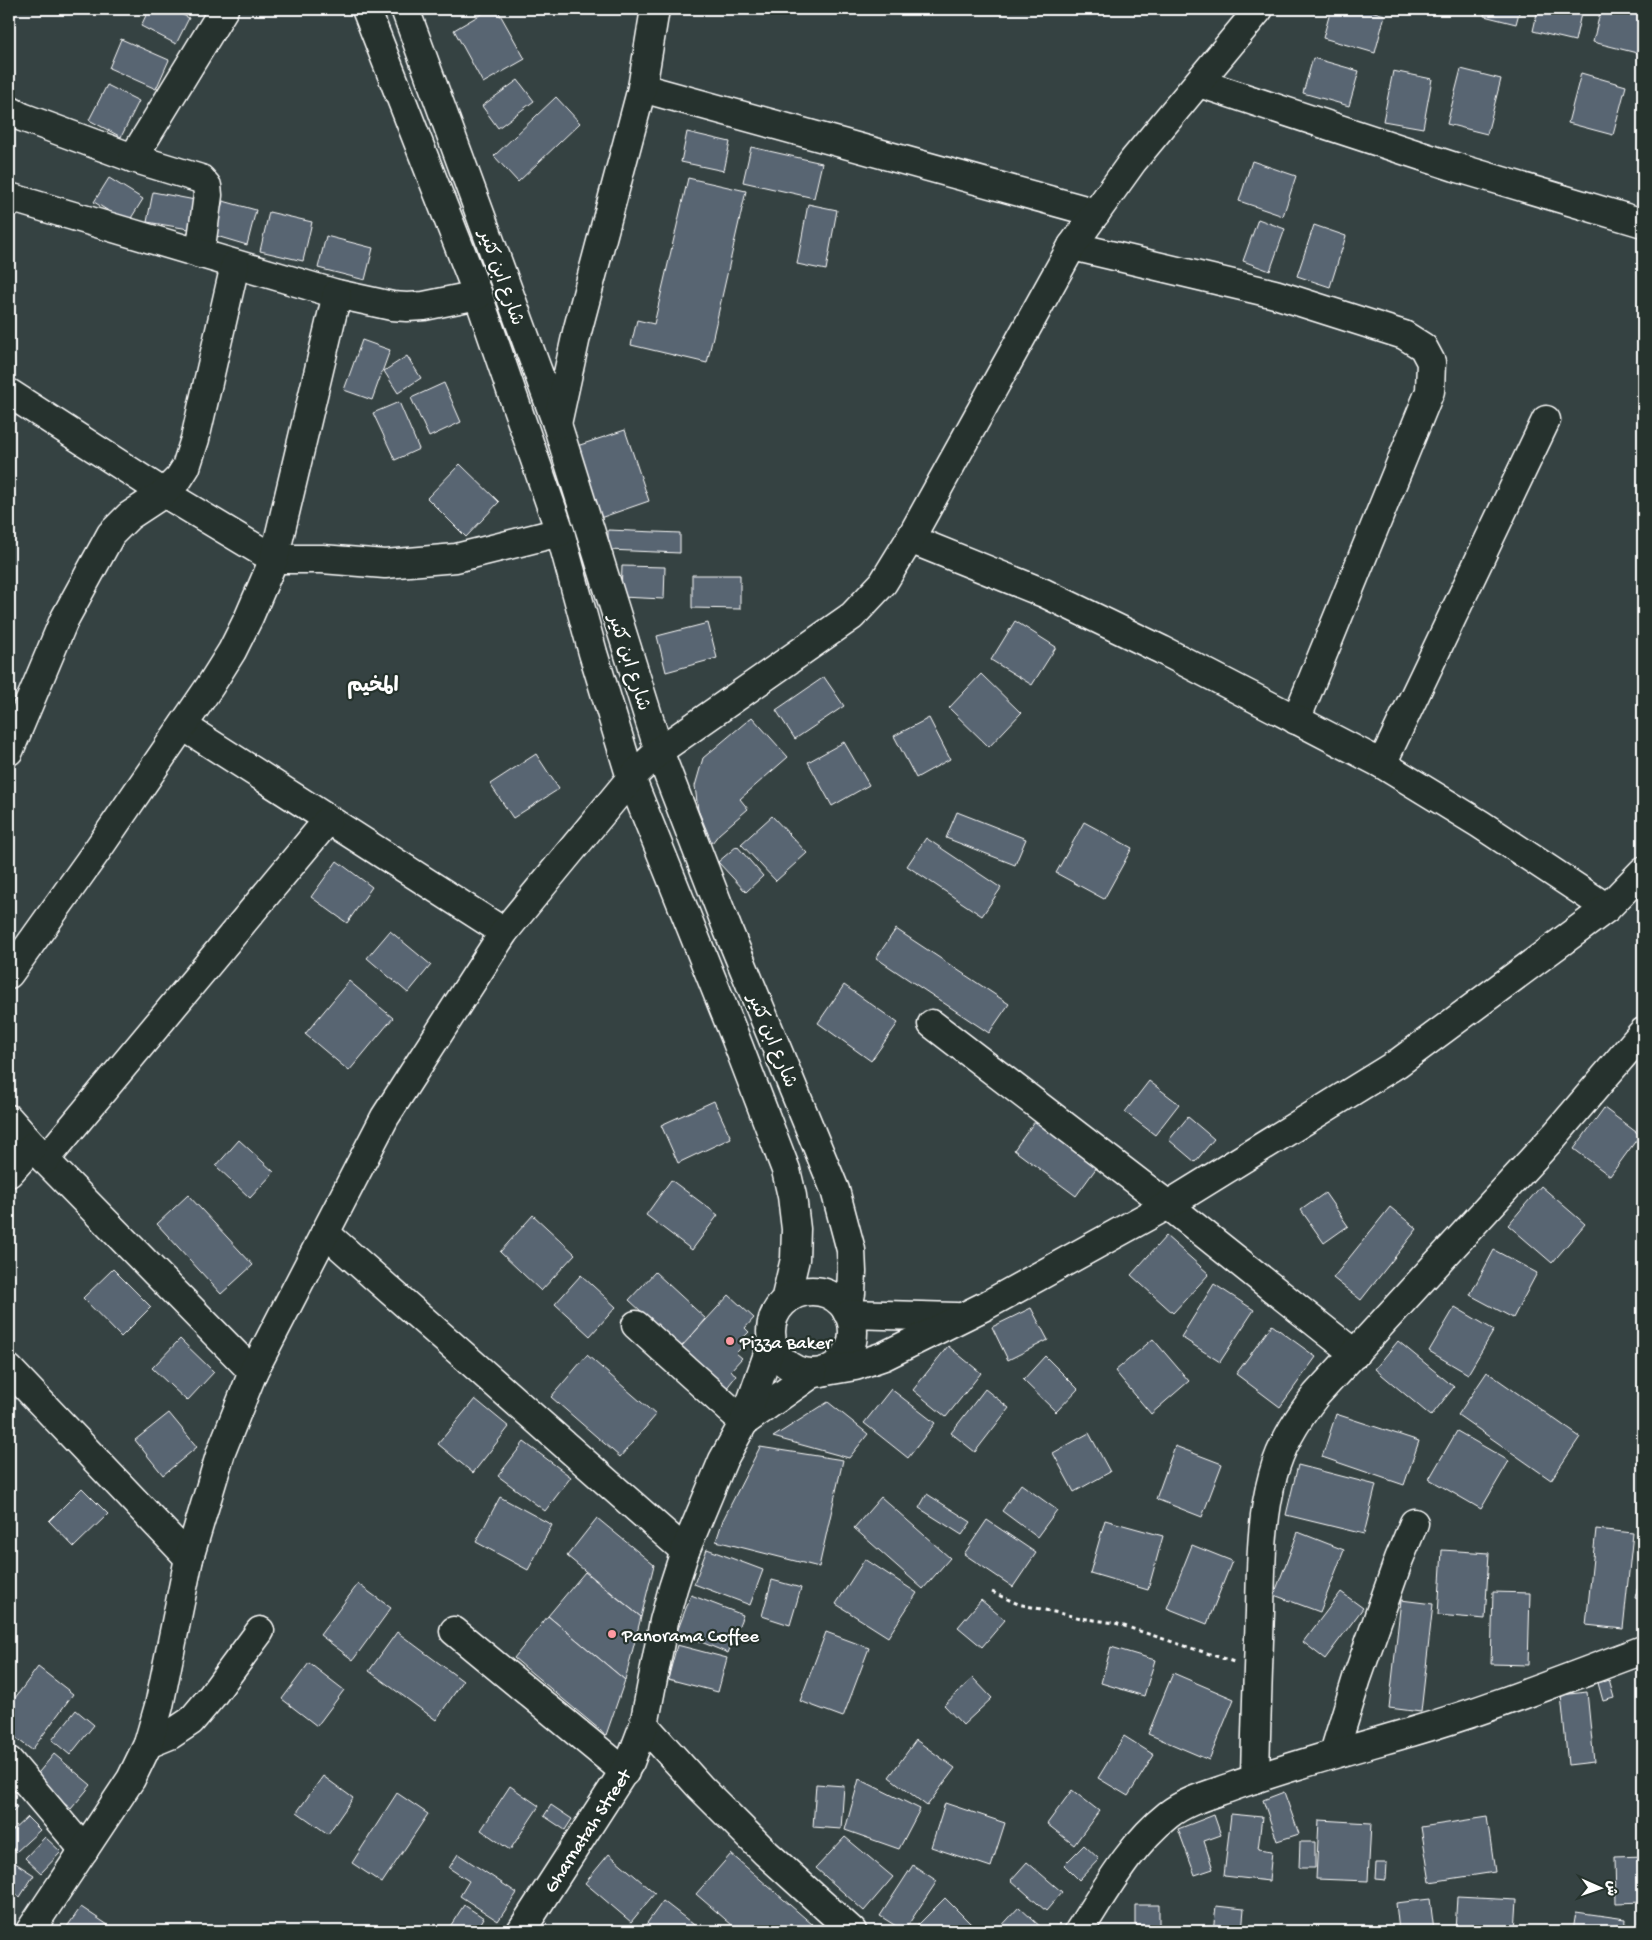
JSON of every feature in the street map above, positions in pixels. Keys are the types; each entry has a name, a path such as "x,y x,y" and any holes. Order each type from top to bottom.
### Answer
{"street":[{"path":"133,158 224,9"},
{"name":"شارع ابن كثير","path":"366,9 478,295 560,532 593,654 631,778 786,1170 792,1196 796,1229 795,1259 785,1301"},
{"name":"شارع ابن كثير","path":"405,9 557,424 660,752 728,930 835,1190 851,1250 852,1272 848,1313"},
{"path":"557,424 576,332 642,88 655,9"},
{"path":"30,1931 131,1779 148,1744 160,1706 190,1558 221,1452 253,1372 385,1116 504,932 631,778 660,752 852,616 883,583 910,539 1072,246 1133,161 1259,9"},
{"path":"1199,83 1455,167 1643,223"},
{"path":"642,88 1096,213"},
{"path":"9,110 22,117 133,158 201,179 205,182 208,195 200,254"},
{"path":"9,197 235,265 337,294 392,306 424,306 478,295"},
{"path":"1072,246 1275,294 1374,325 1404,335 1423,347 1431,362 1430,391 1296,720"},
{"path":"10,740 64,620 111,534 129,516 164,492 182,472 194,439 235,265"},
{"path":"9,974 96,852 210,686 232,651 249,616 274,559 337,294"},
{"path":"9,393 164,492 274,559 322,559 385,564 456,558 560,532"},
{"path":"1382,764 1546,420"},
{"path":"910,539 1044,593 1162,650 1382,764 1480,824 1607,908"},
{"path":"182,726 504,932"},
{"path":"9,1174 39,1153 328,820"},
{"path":"636,1325 744,1422 819,1372 838,1364 846,1354 852,1341 852,1328 848,1313 840,1303 828,1294 813,1291 798,1293 785,1301 775,1313 771,1328 772,1343 778,1356 787,1365 799,1372 819,1372 855,1366 884,1356 1168,1205 1398,1063 1607,908 1643,871"},
{"path":"932,1024 1168,1205 1354,1354"},
{"path":"1254,1779 1264,1520 1273,1475 1283,1445 1297,1420 1316,1395 1555,1135 1643,1032"},
{"path":"9,1119 39,1153 253,1372"},
{"path":"325,1233 685,1550"},
{"path":"848,1313 962,1316"},
{"name":"Gharnatah Street","path":"521,1931 625,1772 644,1725 664,1621 685,1550 723,1460 744,1422 772,1343"},
{"path":"9,1369 190,1558"},
{"path":"1334,1753 1357,1678 1399,1559 1414,1523"},
{"path":"148,1744 170,1735 191,1721 260,1631"},
{"path":"454,1631 625,1772"},
{"path":"1079,1931 1117,1871 1139,1844 1169,1814 1193,1801 1334,1753 1413,1731 1643,1650"},
{"path":"644,1725 700,1787 760,1846 852,1931"},
{"path":"9,1761 84,1850"}],"path":[{"path":"992,1592 1018,1604 1081,1618 1115,1623 1258,1670"}],"building":[{"path":"149,9 171,9 189,18 176,44 141,26"},
{"path":"490,9 497,9 525,59 483,83 454,30"},
{"path":"1331,9 1363,9 1385,15 1375,53 1323,38"},
{"path":"1485,9 1520,9 1516,24 1484,16"},
{"path":"1538,9 1582,9 1575,41 1533,31"},
{"path":"1601,9 1643,9 1643,31 1637,53 1593,42"},
{"path":"121,39 169,60 156,89 109,68"},
{"path":"1313,58 1359,71 1349,106 1303,93"},
{"path":"1461,69 1501,79 1487,134 1447,124"},
{"path":"1393,71 1432,79 1423,128 1383,121"},
{"path":"1581,73 1626,86 1613,135 1568,123"},
{"path":"518,80 534,101 498,128 482,106"},
{"path":"107,85 139,101 121,137 89,120"},
{"path":"556,97 580,123 518,182 494,156"},
{"path":"687,132 730,142 724,171 681,162"},
{"path":"751,147 822,163 814,198 743,182"},
{"path":"1252,161 1296,176 1283,216 1239,201"},
{"path":"109,178 143,199 128,223 94,202"},
{"path":"688,178 746,191 707,363 631,345 637,320 654,324"},
{"path":"153,192 195,200 189,229 147,222"},
{"path":"223,201 256,210 247,245 213,235"},
{"path":"808,204 837,210 826,270 797,264"},
{"path":"269,212 312,222 303,261 260,251"},
{"path":"1258,219 1285,229 1270,271 1243,261"},
{"path":"1314,225 1346,236 1330,287 1297,276"},
{"path":"326,236 373,248 365,280 318,268"},
{"path":"362,340 390,350 372,400 344,390"},
{"path":"407,356 421,378 398,393 384,371"},
{"path":"444,383 461,422 429,437 411,398"},
{"path":"399,402 419,449 395,460 373,413"},
{"path":"625,430 649,501 600,518 577,446"},
{"path":"460,464 499,502 466,537 427,498"},
{"path":"608,530 680,533 680,553 608,550"},
{"path":"622,566 665,567 664,599 621,597"},
{"path":"692,575 740,575 740,609 692,608"},
{"path":"1015,621 1056,647 1032,685 991,660"},
{"path":"708,623 717,658 666,672 657,636"},
{"path":"981,674 1021,713 989,747 949,708"},
{"path":"824,677 844,706 795,739 776,710"},
{"path":"752,717 788,757 740,799 748,809 719,834 712,843 698,810 695,786 703,758"},
{"path":"929,718 950,759 916,778 894,736"},
{"path":"844,742 869,785 832,806 808,762"},
{"path":"536,754 559,789 513,818 490,784"},
{"path":"957,812 1026,839 1015,865 946,838"},
{"path":"772,816 807,853 776,881 741,844"},
{"path":"1084,822 1132,848 1104,899 1056,873"},
{"path":"926,838 1001,888 982,916 907,866"},
{"path":"737,846 763,876 746,892 718,862"},
{"path":"337,861 372,887 347,923 311,897"},
{"path":"896,929 1009,1004 989,1033 876,958"},
{"path":"390,931 431,965 408,993 367,958"},
{"path":"349,981 393,1018 349,1071 305,1034"},
{"path":"844,985 898,1023 871,1061 818,1023"},
{"path":"1149,1081 1179,1104 1155,1135 1125,1112"},
{"path":"714,1101 731,1138 678,1163 661,1125"},
{"path":"1604,1108 1640,1135 1610,1176 1574,1149"},
{"path":"1188,1117 1214,1139 1195,1162 1169,1140"},
{"path":"1035,1121 1097,1167 1076,1196 1014,1150"},
{"path":"239,1140 274,1172 250,1198 216,1166"},
{"path":"671,1180 718,1215 692,1250 646,1215"},
{"path":"1541,1186 1585,1224 1552,1263 1508,1225"},
{"path":"1325,1193 1348,1226 1324,1243 1301,1210"},
{"path":"188,1195 253,1265 221,1294 157,1224"},
{"path":"1390,1207 1417,1229 1361,1300 1333,1278"},
{"path":"533,1215 575,1254 541,1291 500,1252"},
{"path":"1166,1236 1209,1274 1173,1313 1131,1275"},
{"path":"1494,1250 1537,1273 1513,1318 1470,1295"},
{"path":"113,1269 151,1307 121,1337 83,1298"},
{"path":"655,1272 706,1319 681,1348 629,1300"},
{"path":"581,1275 616,1307 590,1336 555,1304"},
{"path":"1214,1284 1254,1310 1220,1362 1181,1337"},
{"path":"729,1295 754,1318 745,1328 749,1332 742,1339 746,1343 736,1353 742,1358 731,1370 736,1376 726,1389 681,1347"},
{"path":"1455,1307 1494,1330 1468,1374 1429,1351"},
{"path":"1031,1308 1048,1340 1008,1360 992,1327"},
{"path":"1272,1325 1316,1357 1280,1407 1236,1374"},
{"path":"180,1339 214,1372 187,1401 152,1368"},
{"path":"1153,1339 1189,1381 1151,1414 1115,1371"},
{"path":"1398,1341 1454,1387 1431,1416 1375,1369"},
{"path":"948,1346 981,1373 946,1417 913,1390"},
{"path":"587,1355 656,1415 620,1457 551,1397"},
{"path":"1045,1356 1078,1389 1056,1412 1023,1380"},
{"path":"1487,1372 1580,1437 1551,1480 1458,1415"},
{"path":"891,1389 935,1423 908,1458 864,1423"},
{"path":"985,1389 1009,1408 975,1452 951,1433"},
{"path":"475,1399 509,1427 473,1473 438,1444"},
{"path":"828,1402 868,1434 849,1458 773,1437"},
{"path":"169,1413 197,1447 163,1475 135,1440"},
{"path":"1336,1414 1419,1441 1404,1485 1322,1457"},
{"path":"1457,1431 1509,1461 1481,1509 1429,1479"},
{"path":"1089,1433 1110,1472 1074,1492 1053,1453"},
{"path":"524,1442 571,1477 545,1511 498,1476"},
{"path":"1175,1446 1222,1464 1202,1517 1156,1499"},
{"path":"760,1447 843,1460 819,1567 716,1541 723,1520"},
{"path":"1298,1465 1376,1485 1364,1534 1286,1515"},
{"path":"1021,1484 1057,1510 1037,1537 1002,1511"},
{"path":"82,1488 108,1514 74,1547 49,1521"},
{"path":"927,1494 971,1522 962,1535 919,1508"},
{"path":"500,1497 552,1525 528,1570 476,1542"},
{"path":"881,1497 950,1558 923,1589 854,1528"},
{"path":"597,1518 654,1565 641,1617 567,1556"},
{"path":"987,1520 1036,1553 1013,1587 964,1554"},
{"path":"1105,1520 1163,1536 1148,1590 1090,1573"},
{"path":"1596,1529 1633,1533 1623,1629 1586,1625"},
{"path":"1298,1532 1344,1550 1320,1612 1274,1595"},
{"path":"1192,1545 1232,1561 1207,1624 1167,1608"},
{"path":"707,1549 763,1570 750,1605 694,1584"},
{"path":"1442,1550 1489,1553 1485,1619 1438,1615"},
{"path":"865,1559 917,1593 888,1637 836,1604"},
{"path":"1643,1566 1643,1600 1635,1598"},
{"path":"585,1572 641,1617 625,1680 548,1616"},
{"path":"772,1580 801,1588 790,1625 762,1616"},
{"path":"358,1584 391,1608 353,1660 320,1635"},
{"path":"1341,1592 1363,1608 1325,1659 1303,1642"},
{"path":"1493,1592 1530,1593 1528,1665 1491,1664"},
{"path":"691,1595 743,1615 728,1653 677,1632"},
{"path":"981,1600 1005,1620 982,1647 958,1627"},
{"path":"1401,1600 1433,1604 1421,1712 1389,1708"},
{"path":"548,1616 625,1680 606,1735 514,1658"},
{"path":"397,1632 463,1681 436,1720 369,1671"},
{"path":"826,1632 869,1648 843,1717 800,1701"},
{"path":"677,1645 727,1658 718,1692 668,1679"},
{"path":"1111,1647 1155,1660 1144,1696 1101,1683"},
{"path":"309,1663 344,1690 317,1726 282,1699"},
{"path":"38,1667 73,1694 32,1750 9,1733 9,1706"},
{"path":"1173,1673 1234,1699 1209,1760 1148,1734"},
{"path":"973,1678 992,1698 963,1725 944,1705"},
{"path":"1609,1680 1614,1698 1603,1701 1598,1683"},
{"path":"1587,1692 1594,1762 1568,1765 1561,1695"},
{"path":"76,1710 94,1725 70,1755 52,1740"},
{"path":"1124,1736 1154,1755 1128,1796 1098,1778"},
{"path":"916,1740 955,1768 927,1806 889,1777"},
{"path":"54,1754 91,1785 71,1809 34,1778"},
{"path":"323,1776 353,1798 328,1834 297,1812"},
{"path":"859,1779 920,1809 899,1849 845,1830"},
{"path":"816,1784 844,1786 841,1829 813,1827"},
{"path":"510,1786 539,1806 510,1850 481,1830"},
{"path":"1072,1790 1099,1811 1074,1845 1047,1824"},
{"path":"1284,1792 1299,1834 1277,1841 1263,1800"},
{"path":"397,1793 428,1814 382,1883 352,1863"},
{"path":"9,1798 17,1807 9,1815"},
{"path":"945,1803 1005,1823 991,1867 931,1847"},
{"path":"551,1805 572,1819 565,1830 544,1816"},
{"path":"1231,1814 1262,1817 1258,1849 1272,1851 1269,1881 1224,1876"},
{"path":"1214,1815 1221,1835 1204,1841 1213,1869 1195,1875 1178,1829"},
{"path":"27,1817 40,1830 16,1852 9,1843 9,1834"},
{"path":"1487,1817 1495,1872 1430,1882 1421,1827"},
{"path":"1319,1820 1371,1823 1368,1881 1316,1879"},
{"path":"45,1837 61,1852 41,1873 25,1858"},
{"path":"845,1837 893,1877 864,1911 816,1868"},
{"path":"1300,1842 1315,1842 1315,1868 1299,1868"},
{"path":"1084,1845 1099,1859 1079,1880 1064,1865"},
{"path":"458,1854 517,1893 498,1921 460,1896 469,1881 449,1868"},
{"path":"609,1854 655,1893 631,1922 585,1883"},
{"path":"731,1854 820,1931 739,1931 696,1894"},
{"path":"1643,1856 1643,1902 1616,1903 1615,1857"},
{"path":"9,1859 34,1875 20,1897 9,1889"},
{"path":"1027,1862 1062,1892 1046,1911 1011,1880"},
{"path":"1376,1863 1387,1863 1386,1880 1375,1879"},
{"path":"913,1865 937,1881 904,1931 880,1916"},
{"path":"1457,1897 1517,1900 1515,1931 1455,1931"},
{"path":"945,1898 971,1924 964,1931 912,1931"},
{"path":"1430,1899 1434,1931 1399,1931 1396,1903"},
{"path":"663,1901 702,1931 642,1930"},
{"path":"464,1905 484,1918 476,1931 447,1931"},
{"path":"1135,1905 1159,1905 1159,1926 1135,1925"},
{"path":"1216,1906 1244,1909 1242,1931 1213,1931"},
{"path":"81,1907 108,1925 104,1931 64,1931"},
{"path":"1019,1907 1045,1931 997,1931"},
{"path":"1576,1912 1626,1919 1625,1931 1573,1931"},
{"path":"1165,1928 1184,1928 1184,1931 1165,1931"}],"place":[{"name":"Pizza Baker","path":"730,1341"},
{"name":"Panorama Coffee","path":"612,1634"}],"district":[{"name":"المخيم","path":"373,684"}]}
